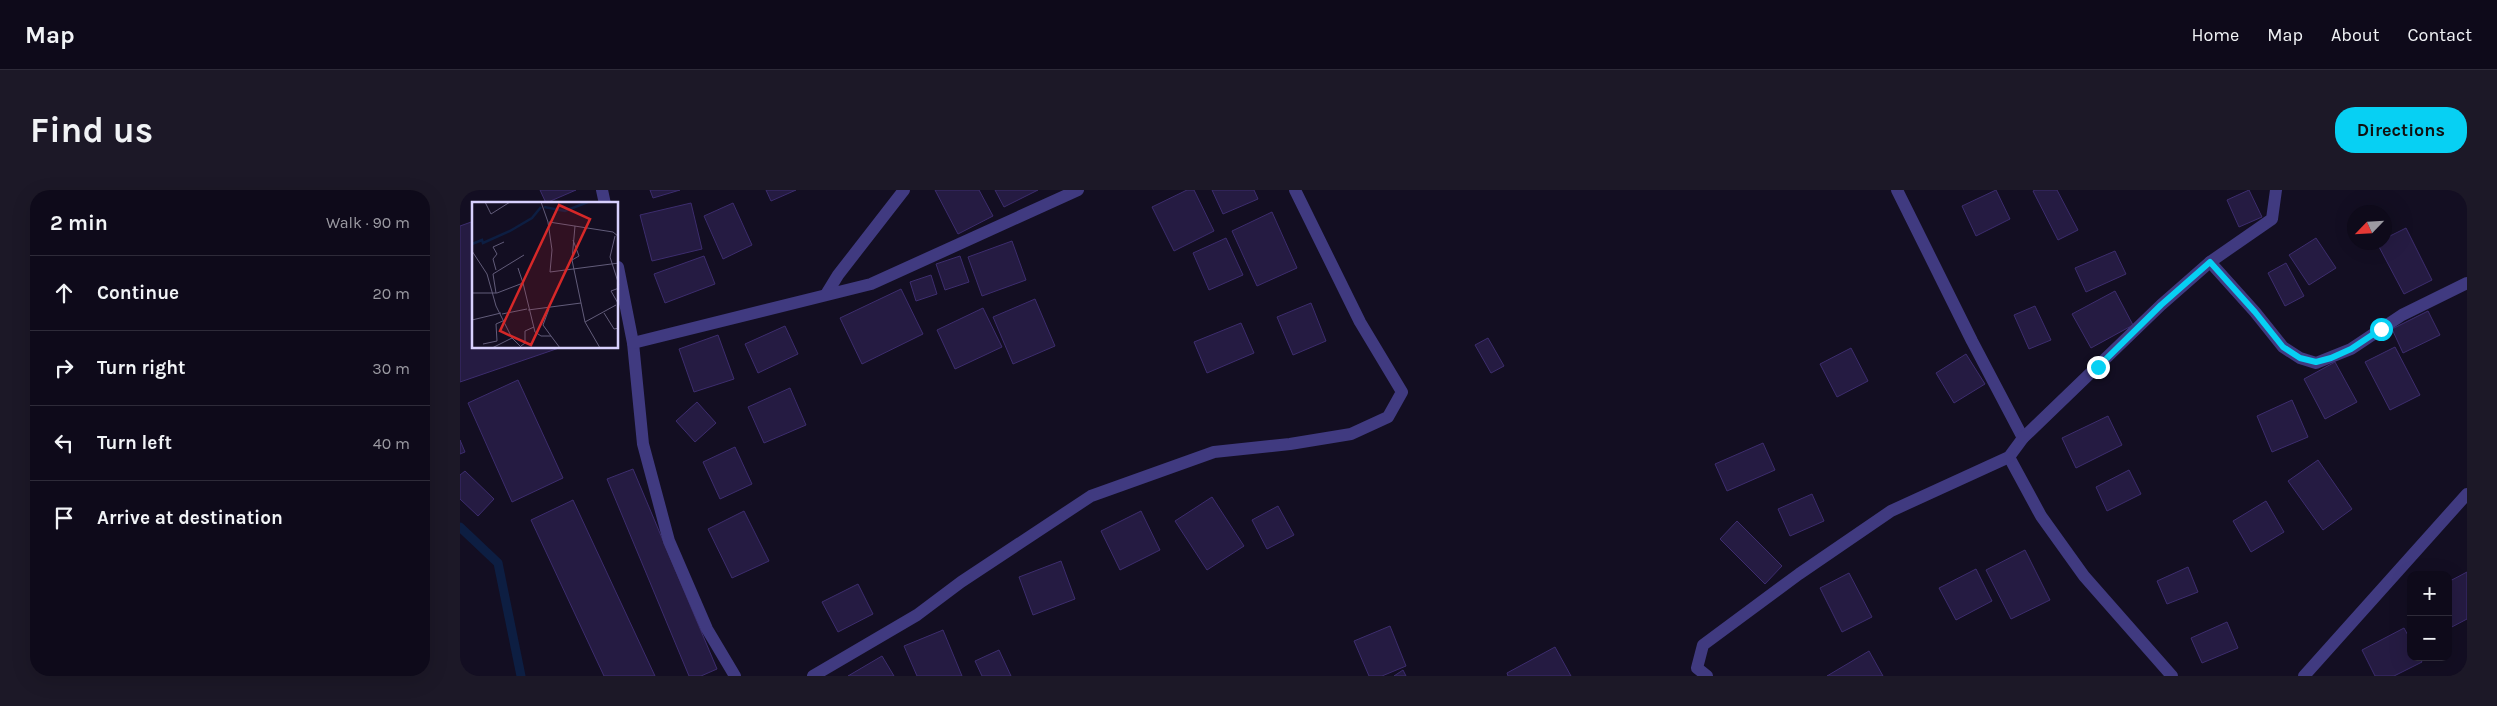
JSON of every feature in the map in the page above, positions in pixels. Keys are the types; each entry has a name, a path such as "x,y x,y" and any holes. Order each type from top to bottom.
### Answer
{"street":[{"path":"827,293 838,275 904,190"},
{"path":"633,343 827,293 871,284 1078,190"},
{"path":"813,676 917,615 961,582 1091,496 1214,452 1290,444 1351,434 1388,417 1402,392 1360,322 1295,190"},
{"path":"1897,190 1972,341 2023,438"},
{"path":"1698,673 1704,645 1799,574 1883,516 2009,457 2023,438 2161,305 2210,262 2272,220 2276,190"},
{"path":"2210,262 2255,312 2283,347 2300,358 2316,362 2351,349 2402,315 2467,283"},
{"path":"619,272 633,343 643,444 669,540 707,629 736,676"},
{"path":"2009,457 2041,516 2084,576 2172,676"},
{"path":"2304,676 2467,494"}],"building":[{"path":"540,190 576,190 548,202 546,202"},
{"path":"650,190 680,190 653,198"},
{"path":"766,190 796,190 771,201"},
{"path":"935,190 979,190 993,216 958,234"},
{"path":"995,190 1038,190 1004,207"},
{"path":"1187,190 1194,190 1214,231 1174,251 1152,207"},
{"path":"1212,190 1254,190 1258,199 1223,214"},
{"path":"1996,190 2010,219 1976,236 1962,206"},
{"path":"2057,190 2078,230 2058,240 2033,191"},
{"path":"2249,190 2262,217 2239,227 2227,200"},
{"path":"691,203 702,249 652,261 640,215"},
{"path":"733,203 752,245 723,259 704,216"},
{"path":"1272,212 1297,268 1257,286 1232,231"},
{"path":"472,222 472,349 556,349 460,382 460,226"},
{"path":"2406,228 2432,280 2404,294 2381,250 2392,250 2392,235"},
{"path":"1226,238 1243,275 1209,290 1193,253"},
{"path":"2316,238 2336,268 2309,285 2289,255"},
{"path":"1012,241 1026,280 982,296 968,257"},
{"path":"2115,251 2126,274 2086,292 2075,268"},
{"path":"704,256 715,284 665,303 654,274"},
{"path":"960,256 969,282 945,290 936,264"},
{"path":"2286,263 2304,296 2285,306 2268,273"},
{"path":"931,275 937,294 916,301 910,282"},
{"path":"901,289 923,334 862,364 840,318"},
{"path":"2115,291 2133,325 2091,348 2072,314"},
{"path":"1035,299 1055,346 1013,364 993,317"},
{"path":"1311,303 1326,341 1293,355 1277,317"},
{"path":"2035,306 2051,340 2029,349 2014,315"},
{"path":"983,308 1002,347 955,369 937,330"},
{"path":"2428,311 2440,335 2403,353 2392,329"},
{"path":"1241,323 1254,353 1207,373 1194,342"},
{"path":"785,326 798,354 758,373 745,344"},
{"path":"718,335 734,379 694,392 679,349"},
{"path":"1488,338 1504,366 1491,373 1475,345"},
{"path":"2395,347 2420,395 2390,410 2365,362"},
{"path":"1851,348 1868,381 1837,397 1820,364"},
{"path":"1966,354 1985,384 1954,403 1936,373"},
{"path":"2335,362 2357,402 2325,419 2304,379"},
{"path":"518,380 563,478 512,502 468,403"},
{"path":"790,388 806,425 764,443 748,407"},
{"path":"2292,400 2308,437 2272,452 2257,416"},
{"path":"697,402 716,423 695,442 676,421"},
{"path":"2108,416 2122,445 2076,468 2062,438"},
{"path":"460,440 465,452 460,454"},
{"path":"1763,443 1775,470 1727,491 1715,464"},
{"path":"735,447 752,484 720,499 703,462"},
{"path":"2318,460 2352,509 2323,530 2288,481"},
{"path":"633,469 717,669 701,676 689,676 607,479"},
{"path":"2129,470 2141,494 2107,511 2096,487"},
{"path":"465,471 494,499 478,516 460,499 460,475"},
{"path":"1812,494 1824,521 1790,536 1778,509"},
{"path":"1212,497 1244,546 1207,570 1175,521"},
{"path":"573,500 655,676 604,676 531,520"},
{"path":"2266,501 2284,532 2251,552 2233,521"},
{"path":"1278,506 1294,535 1267,549 1252,520"},
{"path":"744,511 769,561 732,578 708,529"},
{"path":"1141,511 1160,550 1120,570 1101,531"},
{"path":"1737,521 1782,566 1765,584 1720,539"},
{"path":"2025,550 2050,600 2011,619 1986,570"},
{"path":"1061,561 1075,599 1033,615 1019,577"},
{"path":"2188,567 2198,592 2167,604 2157,581"},
{"path":"1976,569 1992,601 1956,620 1939,588"},
{"path":"2467,572 2467,619 2452,627 2452,616 2452,580"},
{"path":"1849,573 1872,617 1842,632 1820,588"},
{"path":"858,584 873,614 838,632 822,602"},
{"path":"2227,622 2238,648 2202,663 2191,638"},
{"path":"1390,626 1406,666 1382,676 1369,676 1354,641"},
{"path":"2404,628 2407,634 2407,661 2422,662 2394,676 2375,676 2362,650"},
{"path":"943,630 962,676 917,676 904,646"},
{"path":"1555,647 1571,676 1508,676 1507,673"},
{"path":"999,650 1011,676 982,676 975,661"},
{"path":"1869,651 1883,676 1827,676"},
{"path":"882,656 894,676 848,676"},
{"path":"1403,670 1406,676 1394,676"}],"waterway":[{"path":"460,527 498,563 521,676"}],"route":[{"path":"2098,367 2161,305 2210,262 2255,312 2283,347 2300,358 2316,362 2331,358 2351,349 2381,329"}]}
